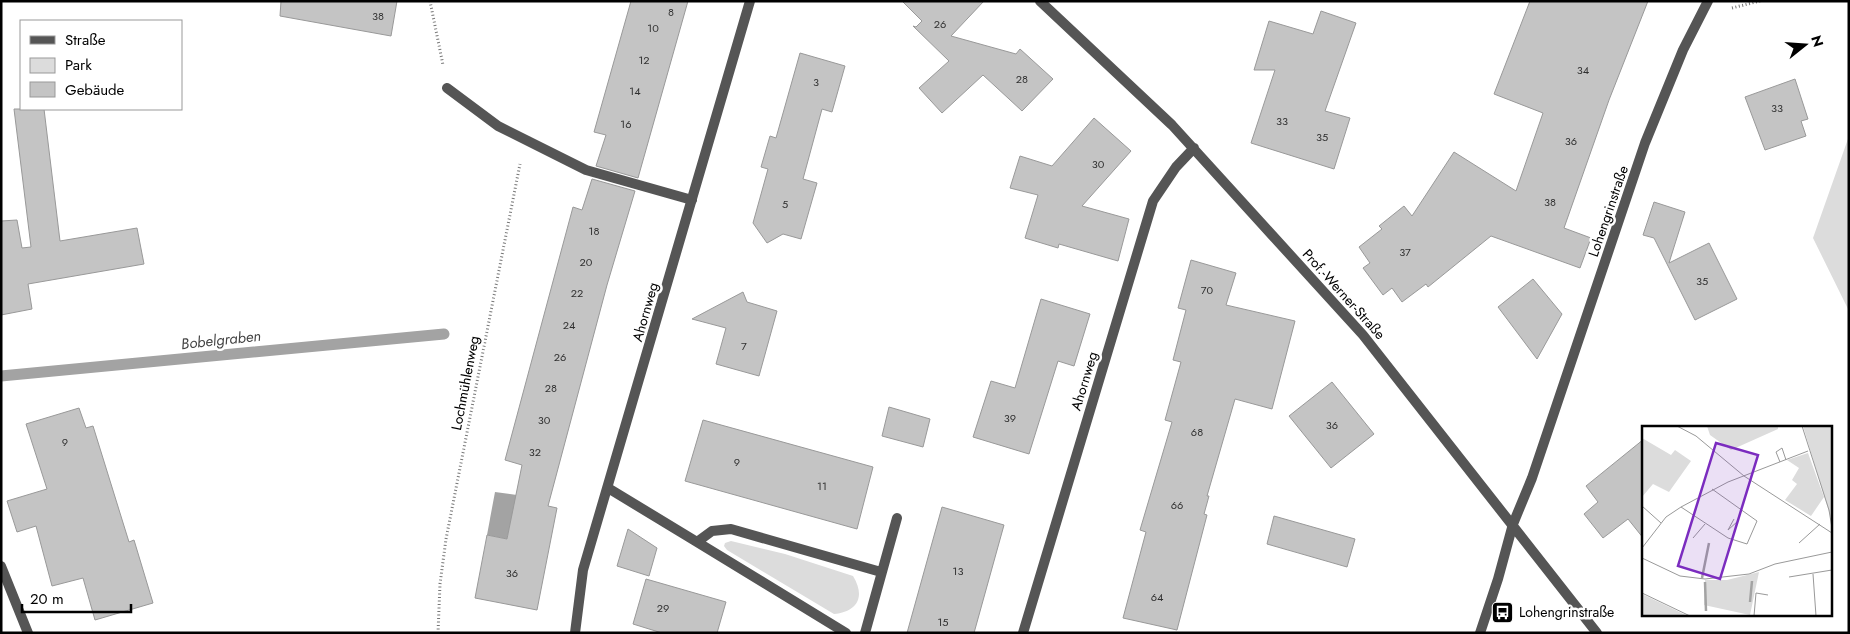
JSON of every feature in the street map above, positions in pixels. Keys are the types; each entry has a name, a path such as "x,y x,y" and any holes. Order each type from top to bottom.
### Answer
{"street":[{"name":"Ahornweg","path":"575,633 583,570 750,1"},
{"name":"Prof.-Werner-Straße","path":"1040,1 1172,125 1363,335 1597,633"},
{"name":"Lohengrinstraße","path":"1480,633 1498,579 1512,524 1532,478 1645,143 1683,50 1708,1"},
{"path":"447,88 498,126 586,170 692,200"},
{"name":"Ahornweg","path":"1023,633 1153,201 1176,167 1194,148"},
{"path":"608,488 846,633"},
{"path":"865,633 897,518"},
{"path":"697,542 712,531 731,529 881,572"},
{"path":"1,566 28,633"}],"path":[{"path":"430,1 447,88"},
{"name":"Lochmühlenweg","path":"438,633 440,584 446,539 525,139"}],"green space":[{"path":"1849,136 1849,311 1813,238"},
{"path":"731,541 785,554 853,576 859,591 857,602 854,607 842,613 834,614 727,550 724,546 725,543"}],"shaded area":[{"path":"495,492 517,495 507,539 487,535"}],"building":[{"path":"281,1 397,1 391,36 280,16"},
{"path":"631,1 688,1 638,178 596,166 606,135 594,132"},
{"path":"902,1 984,1 951,36 1016,54 1020,49 1053,79 1022,111 983,75 942,113 919,88 949,61 913,26 916,27 922,21"},
{"path":"1530,1 1648,1 1609,100 1564,228 1591,238 1580,268 1491,236 1428,287 1426,284 1402,302 1392,288 1383,295 1363,268 1370,263 1359,247 1382,229 1379,226 1404,206 1412,216 1454,152 1516,191 1543,113 1494,94"},
{"path":"1321,11 1356,23 1325,111 1350,118 1334,169 1251,143 1275,70 1254,70 1269,21 1313,34"},
{"path":"800,53 845,66 832,112 822,109 803,179 817,183 801,239 783,234 767,243 753,223 768,169 761,167 770,136 776,138"},
{"path":"1795,79 1808,119 1801,121 1806,136 1765,150 1745,97"},
{"path":"14,109 44,110 60,241 137,228 144,264 28,284 32,309 1,315 1,221 17,220 22,248 31,247"},
{"path":"1094,118 1131,151 1082,206 1129,219 1118,261 1059,244 1058,248 1025,238 1038,195 1010,188 1020,156 1052,166"},
{"path":"592,179 635,191 607,285 548,506 557,508 537,610 475,598 487,535 507,539 522,465 505,460 573,207 582,210"},
{"path":"1654,202 1685,212 1669,263 1709,243 1737,299 1695,320 1654,238 1643,235"},
{"path":"1191,260 1236,273 1226,305 1295,321 1272,409 1235,399 1207,496 1209,496 1204,514 1207,515 1177,630 1123,618 1146,532 1140,530 1172,422 1165,420 1181,362 1173,360 1186,310 1178,308"},
{"path":"1533,279 1562,314 1537,359 1498,307"},
{"path":"743,292 747,302 777,311 759,376 716,364 726,328 692,319"},
{"path":"1041,299 1090,314 1074,366 1058,361 1029,454 973,437 991,381 1015,388"},
{"path":"1332,382 1374,434 1331,468 1289,416"},
{"path":"889,407 930,419 923,447 882,436"},
{"path":"79,408 86,428 93,426 129,542 134,540 153,603 95,620 83,578 52,586 36,526 17,532 7,501 47,489 26,424"},
{"path":"703,420 873,467 857,529 685,481"},
{"path":"1642,441 1642,536 1628,519 1603,538 1584,514 1598,502 1586,486"},
{"path":"942,507 1004,525 974,633 907,633"},
{"path":"1274,516 1355,539 1347,567 1267,544"},
{"path":"628,529 657,548 649,576 617,566"},
{"path":"646,579 726,602 717,633 662,633 633,624"}],"waterway":[{"name":"Bobelgraben","path":"1,376 444,334"}],"place":[{"name":"Lohengrinstraße","path":"1503,612"}]}
